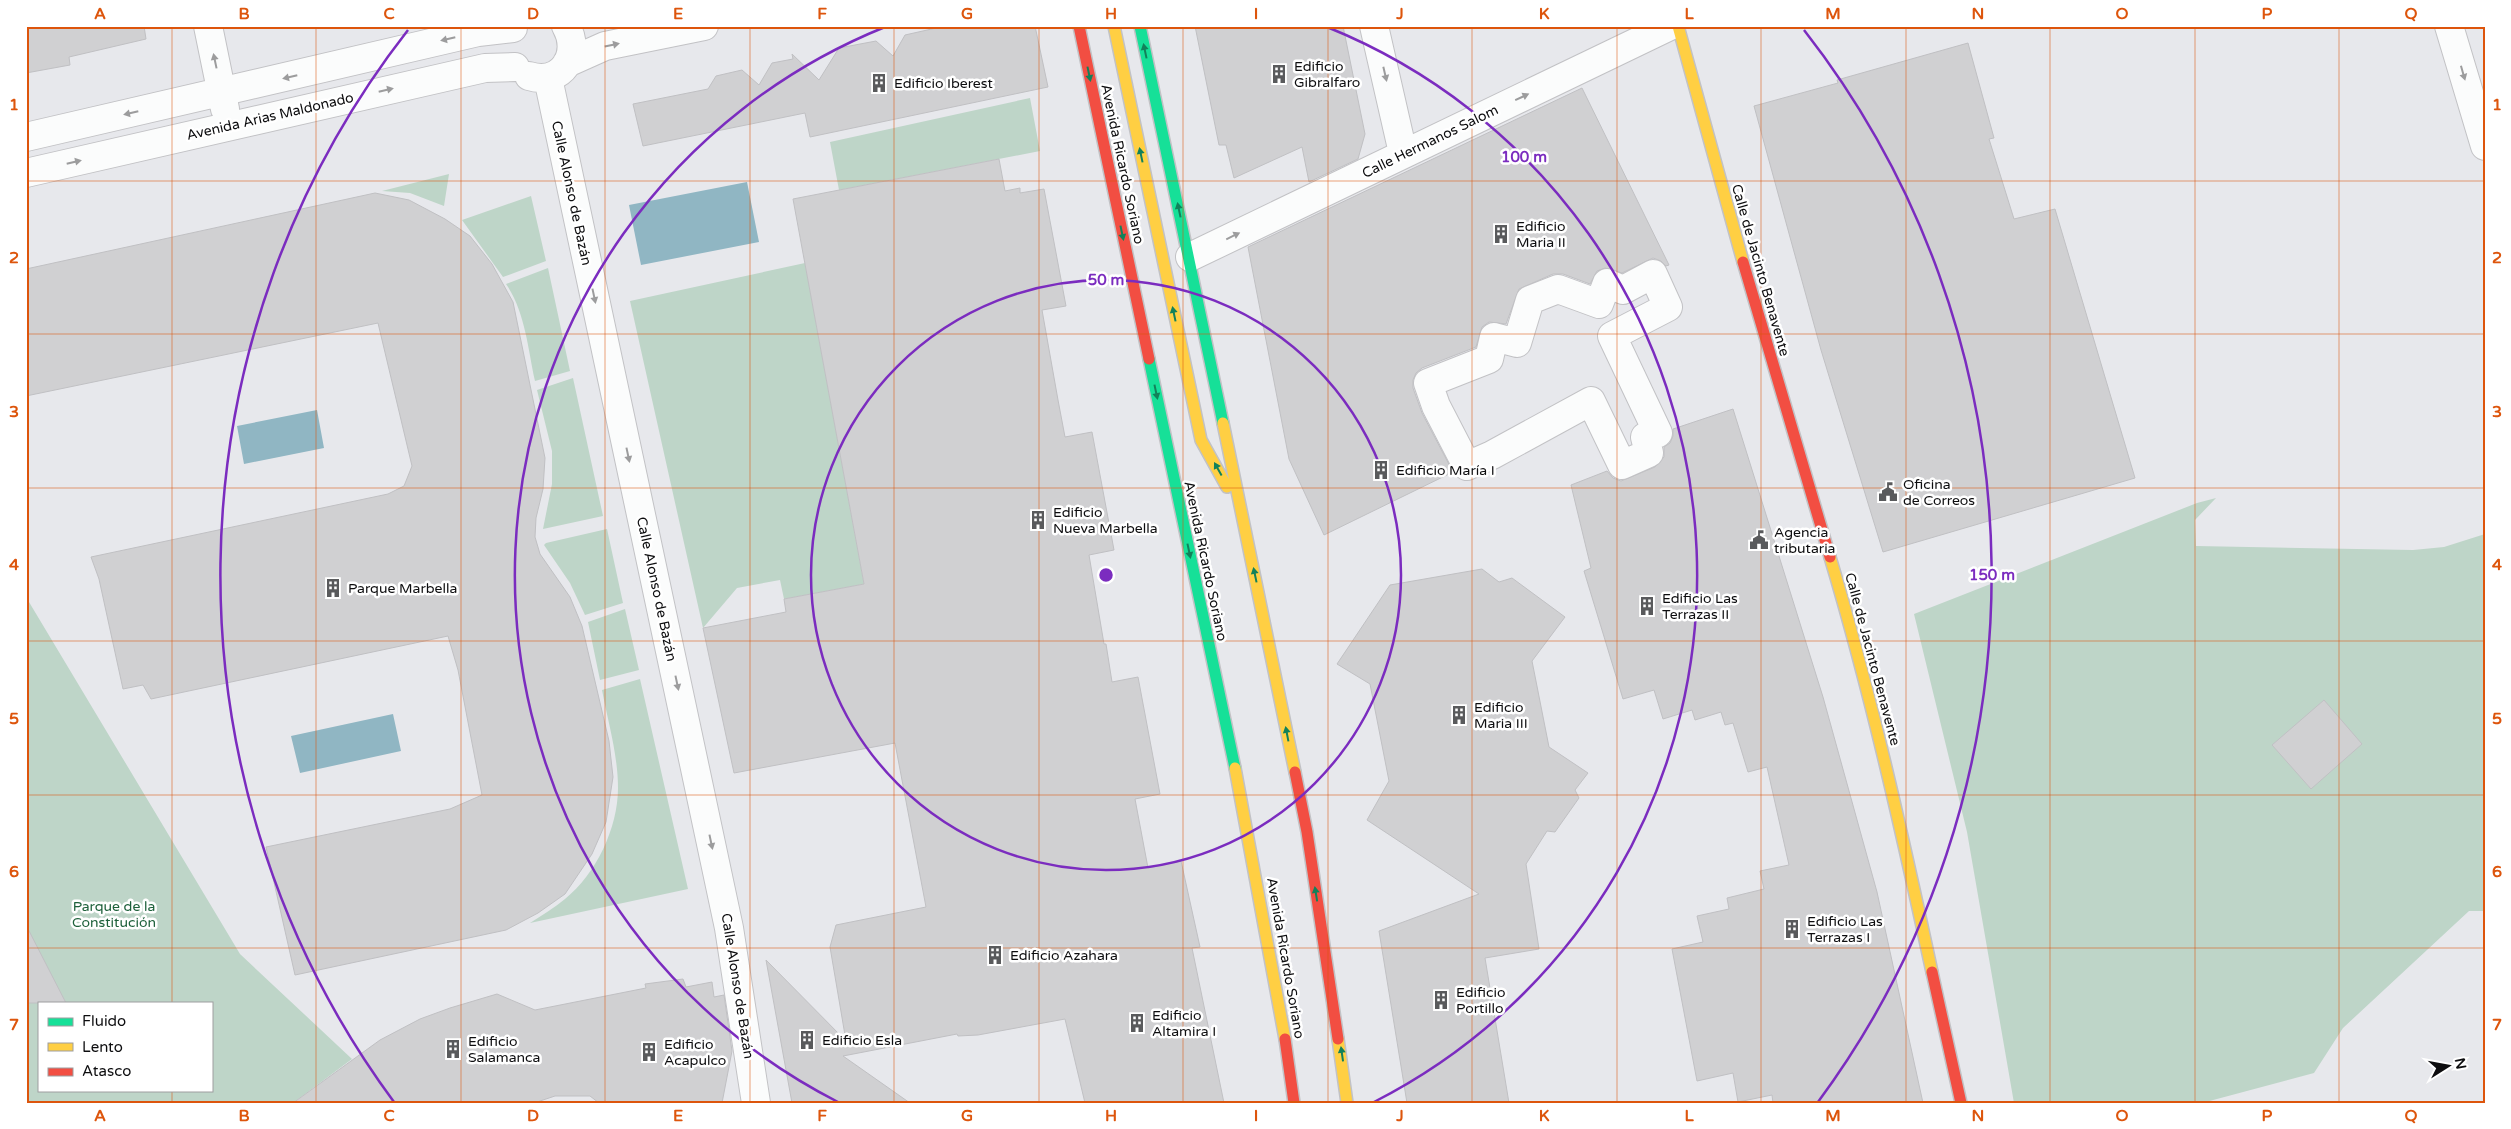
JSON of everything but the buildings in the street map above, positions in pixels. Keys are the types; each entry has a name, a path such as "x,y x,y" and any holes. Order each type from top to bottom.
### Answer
{"main road":[{"name":"Avenida Ricardo Soriano","path":"1079,26 1248,832 1287,1048 1294,1103"},
{"name":"Avenida Ricardo Soriano","path":"1114,26 1201,440 1241,512"},
{"name":"Avenida Ricardo Soriano","path":"1140,26 1190,257 1307,832 1348,1103"},
{"name":"Calle de Jacinto Benavente","path":"1678,26 1763,333 1851,628 1894,797 1961,1103"}],"street":[{"path":"208,26 229,126"},
{"name":"Calle Alonso de Bazán","path":"566,26 572,45 558,71 730,928 756,1103"},
{"path":"26,136 222,93 478,32 514,27 508,48 516,67 531,77 558,71 605,46 671,30 704,26"},
{"path":"1374,26 1403,153"},
{"name":"Calle Hermanos Salom","path":"1190,257 1670,26"},
{"path":"2449,26 2485,146"},
{"name":"Avenida Arias Maldonado","path":"26,173 486,68 516,67"},
{"path":"1653,274 1668,307 1612,336 1658,433 1645,437 1648,454 1622,464 1591,401 1492,455 1466,466 1436,406 1428,383 1489,359 1494,337 1517,343 1530,300 1558,289 1599,304 1607,283 1623,290 1653,274"}],"green space":[{"path":"1030,98 1040,151 839,190 830,142"},
{"path":"449,174 444,206 410,193 382,191"},
{"path":"531,196 546,261 503,277 462,220"},
{"path":"805,263 864,584 784,599 780,580 737,588 703,628 630,301"},
{"path":"548,268 570,371 535,381 522,318 506,284"},
{"path":"573,378 603,516 543,529 552,484 552,451 537,390"},
{"path":"2216,498 2195,520 2196,546 2413,550 2444,547 2485,534 2485,911 2469,911 2343,1028 2314,1073 2202,1103 2014,1103 1967,832 1914,614 2197,503"},
{"path":"607,529 623,603 585,615 570,583 544,545"},
{"name":"Parque de la Constitución","path":"26,597 240,954 352,1059 293,1103 26,1103"},
{"path":"625,609 639,670 600,680 588,622"},
{"path":"640,679 688,889 530,923 561,902 576,889 586,877 603,849 614,819 617,803 618,776 615,751 602,690"}],"water":[{"path":"747,182 759,242 641,265 629,205"},
{"path":"317,410 324,448 244,464 237,426"},
{"path":"393,714 401,751 300,773 291,736"}],"traffic: fast":[{"path":"1140,26 1223,423"},
{"path":"1149,359 1235,768"}],"traffic: slow":[{"path":"1114,26 1201,440 1227,487"},
{"path":"1678,26 1743,262"},
{"path":"1223,423 1295,772"},
{"path":"1830,557 1872,712 1932,972"},
{"path":"1235,768 1285,1039"},
{"path":"1338,1039 1347,1103"}],"traffic: jam":[{"path":"1079,26 1149,359"},
{"path":"1743,262 1830,557"},
{"path":"1295,772 1307,832 1338,1039"},
{"path":"1932,972 1961,1103"},
{"path":"1285,1039 1294,1103"}],"place":[{"name":"Edificio Gibralfaro","path":"1279,74"},
{"name":"Edificio Iberest","path":"879,83"},
{"name":"Edificio Maria II","path":"1501,234"},
{"name":"Edificio María I","path":"1381,470"},
{"name":"Oficina de Correos","path":"1888,492"},
{"name":"Edificio Nueva Marbella","path":"1038,520"},
{"name":"Agencia tributaria","path":"1759,540"},
{"name":"Parque Marbella","path":"333,588"},
{"name":"Edificio Las Terrazas II","path":"1647,606"},
{"name":"Edificio Maria III","path":"1459,715"},
{"name":"Edificio Las Terrazas I","path":"1792,929"},
{"name":"Edificio Azahara","path":"995,955"},
{"name":"Edificio Portillo","path":"1441,1000"},
{"name":"Edificio Altamira I","path":"1137,1023"},
{"name":"Edificio Esla","path":"807,1040"},
{"name":"Edificio Salamanca","path":"453,1049"},
{"name":"Edificio Acapulco","path":"649,1052"}]}
